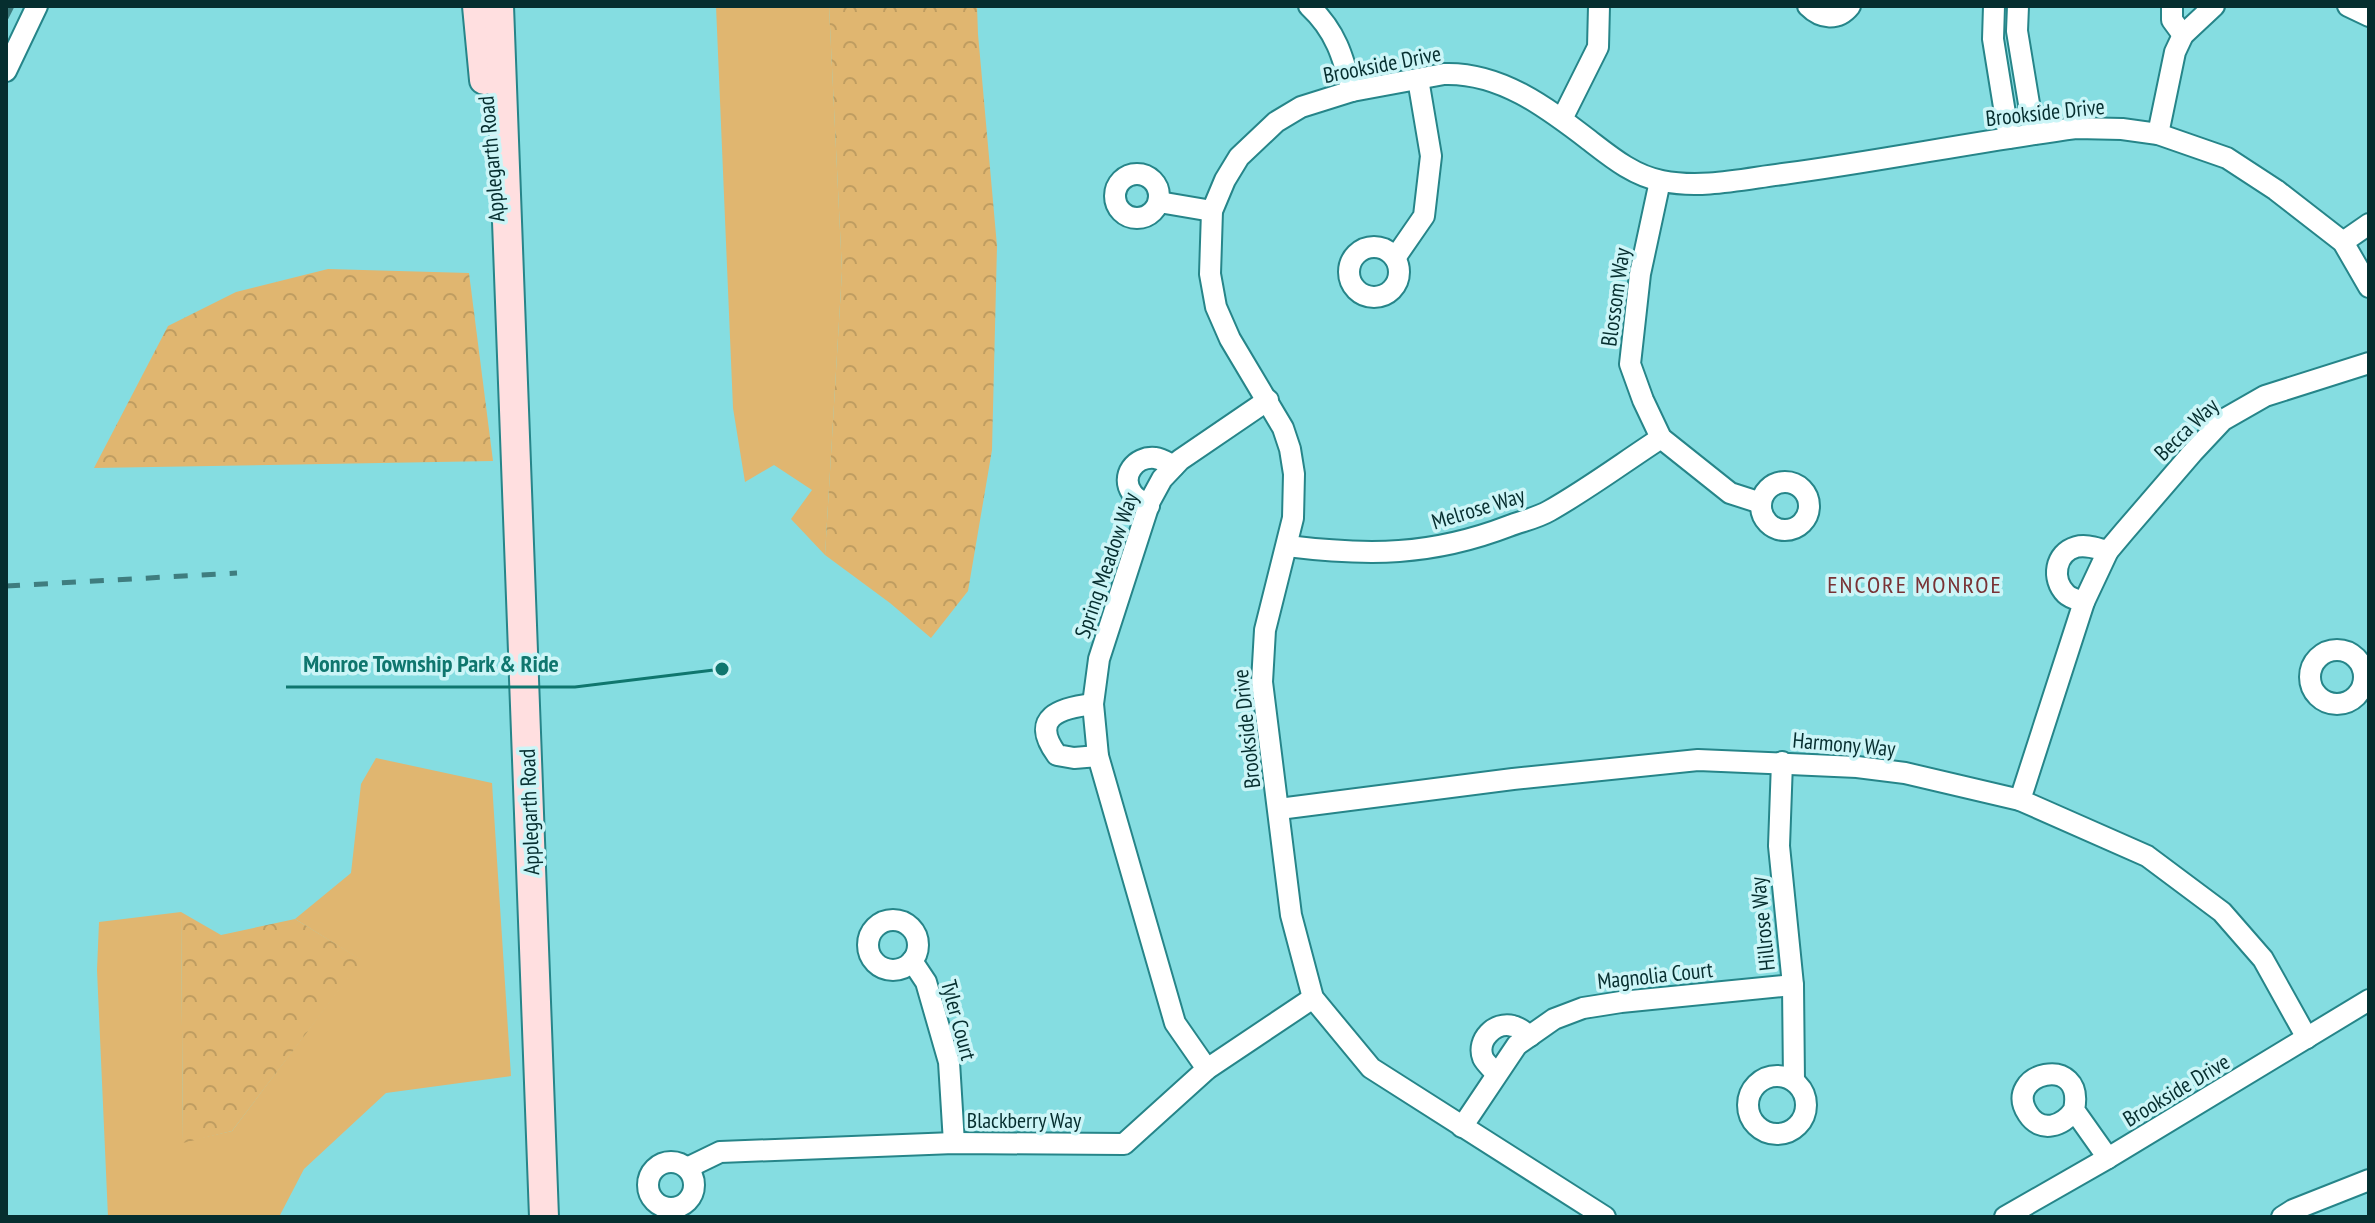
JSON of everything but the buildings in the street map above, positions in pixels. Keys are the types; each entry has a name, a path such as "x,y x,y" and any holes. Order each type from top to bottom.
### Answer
{"main road":[{"name":"Applegarth Road","path":"477,6 514,408"},
{"name":"Applegarth Road","path":"499,6 544,1217"}],"street":[{"path":"6,71 37,6"},
{"path":"1309,6 1334,35 1352,91"},
{"path":"1562,119 1598,47 1599,6"},
{"path":"1808,6 1826,17 1836,16 1850,6"},
{"path":"1994,6 1993,39 2009,138"},
{"path":"2018,6 2017,31 2034,134"},
{"path":"2172,6 2172,20 2183,35"},
{"path":"2158,134 2175,52 2183,35 2214,6"},
{"path":"2348,6 2369,16"},
{"name":"Brookside Drive","path":"1603,1217 1371,1068 1313,998 1291,915 1262,682 1265,630 1293,518 1294,474 1283,428 1230,339 1216,307 1210,274 1212,211 1239,157 1256,138 1301,107 1352,91 1458,74 1485,78 1509,87 1562,119 1617,162 1660,181 1690,185 1815,169 2076,128 2122,129 2158,134 2227,158 2271,186 2343,242 2369,287"},
{"path":"1395,258 1424,216 1431,156 1418,79"},
{"name":"Blossom Way","path":"1660,181 1640,274 1630,364 1661,438 1730,493 1761,503"},
{"path":"1159,202 1212,211"},
{"path":"2343,242 2369,224"},
{"name":"Becca Way","path":"2020,800 2084,602 2108,551 2223,420 2265,396 2369,363"},
{"name":"Spring Meadow Way","path":"1207,1069 1175,1023 1098,756 1093,704 1099,659 1149,506 1162,479 1180,460 1268,400"},
{"name":"Melrose Way","path":"1287,546 1343,553 1381,553 1434,548 1495,532 1547,512 1661,438"},
{"path":"1149,506 1131,492 1129,471 1136,462 1146,458 1158,458 1174,466"},
{"path":"2084,602 2067,595 2058,580 2056,569 2063,555 2074,547 2108,551"},
{"path":"1093,704 1056,712 1048,722 1047,732 1050,746 1057,755 1074,758 1098,756"},
{"name":"Harmony Way","path":"1279,809 1513,779 1698,760 1782,762 1905,773 2020,800 2147,856 2222,912 2263,959 2307,1038"},
{"name":"Hillrose Way","path":"1782,762 1779,846 1793,985 1794,1081"},
{"name":"Tyler Court","path":"912,961 926,982 949,1062 954,1143"},
{"name":"Magnolia Court","path":"1462,1127 1517,1045 1554,1019 1583,1008 1793,985"},
{"name":"Blackberry Way","path":"687,1168 720,1152 954,1143 1124,1144 1207,1069 1313,998"},
{"name":"Brookside Drive","path":"2005,1217 2369,1000"},
{"path":"1496,1074 1483,1059 1485,1037 1502,1025 1514,1026 1530,1036"},
{"path":"2074,1110 2108,1158"},
{"path":"2282,1217 2369,1180"}],"green space":[{"path":"716,6 829,6 842,271 825,555 791,519 812,490 774,465 745,482 733,408"},
{"path":"829,6 977,6 997,246 992,450 968,591 931,638 825,555 842,271"},
{"path":"328,269 469,273 493,461 94,468 168,326 236,292"},
{"path":"376,758 492,783 511,1076 386,1093 304,1169 279,1217 108,1217 97,970 99,922 181,912 183,1142 232,1131 361,960 295,919 351,873 361,784"},
{"path":"181,912 221,935 295,919 362,960 232,1131 183,1143"}],"railway":[{"path":"6,18 12,6"},
{"path":"6,586 237,573"}],"place":[{"name":"Monroe Township Park & Ride","path":"722,669"}],"district":[{"name":"ENCORE MONROE","path":"1915,585"}]}
